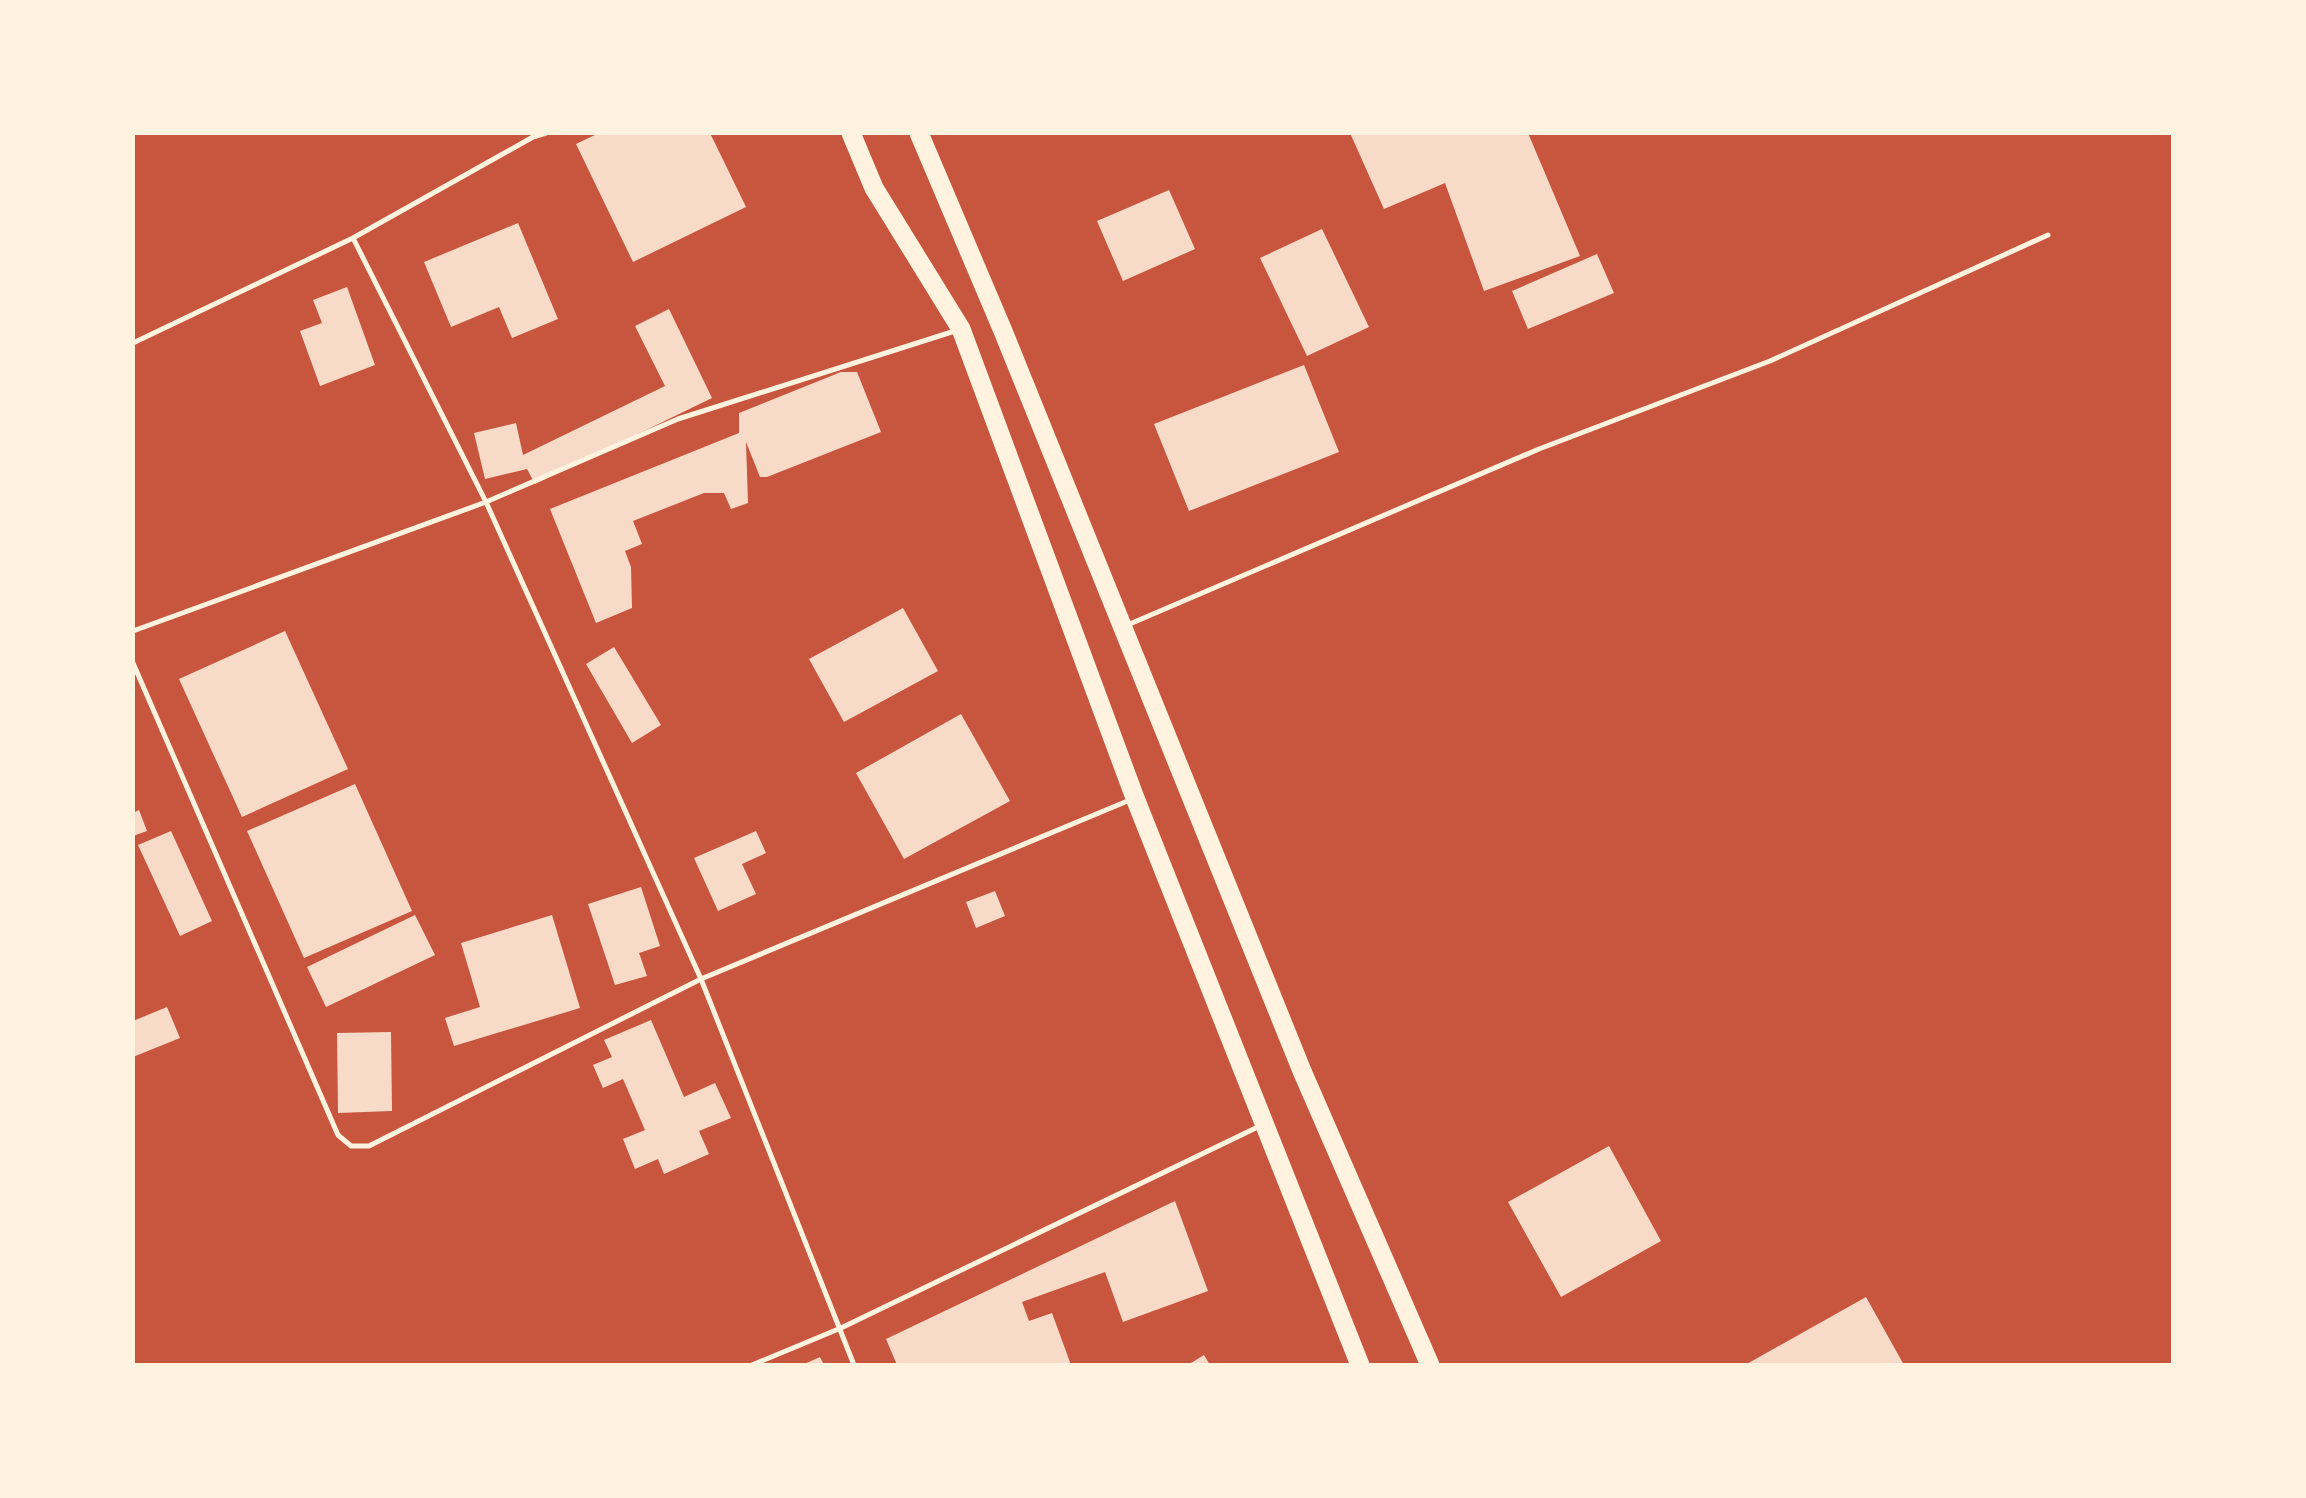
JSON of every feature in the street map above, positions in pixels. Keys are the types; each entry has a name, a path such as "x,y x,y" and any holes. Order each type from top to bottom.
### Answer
{"highway":[{"path":"851,133 874,188 961,329 1135,798 1360,1365"},
{"path":"919,133 1003,331 1302,1072 1430,1365"}],"lane":[{"path":"133,343 353,238 533,137 546,133"},
{"path":"1122,627 1539,449 1770,361 2048,234"},
{"path":"353,238 486,502 701,979 854,1365"},
{"path":"133,631 486,502 678,419 961,329"},
{"path":"133,663 338,1135 351,1146 369,1146 701,979 1135,798"},
{"path":"752,1365 841,1328 1263,1124"}],"building":[{"path":"599,133 710,133 746,207 633,262 576,144"},
{"path":"1350,133 1528,133 1580,256 1484,291 1445,183 1384,209"},
{"path":"1169,190 1195,249 1123,281 1097,221"},
{"path":"518,223 558,319 512,338 499,307 451,327 424,262"},
{"path":"1322,229 1369,327 1307,356 1260,258"},
{"path":"1597,254 1614,293 1528,329 1512,291"},
{"path":"347,287 375,365 320,386 300,331 322,323 313,300"},
{"path":"669,309 712,398 535,484 527,469 485,479 474,433 516,423 523,455 665,386 635,326"},
{"path":"1304,365 1339,452 1189,511 1154,424"},
{"path":"841,372 857,372 881,432 767,477 760,477 746,442 748,503 731,509 724,493 704,493 633,521 642,544 625,551 631,567 632,608 596,623 550,509 739,433 739,413"},
{"path":"903,608 938,671 844,722 809,659"},
{"path":"285,631 348,769 242,817 179,679"},
{"path":"614,647 661,725 632,743 586,664"},
{"path":"961,714 1010,801 904,859 856,773"},
{"path":"355,784 412,911 304,958 247,831"},
{"path":"139,810 147,831 133,836 133,813"},
{"path":"171,831 212,921 180,936 138,845"},
{"path":"756,831 766,853 742,864 756,894 718,911 694,858"},
{"path":"641,887 660,946 639,953 647,976 615,985 588,904"},
{"path":"995,891 1005,916 976,928 966,902"},
{"path":"415,915 435,955 326,1007 307,967"},
{"path":"552,915 580,1008 454,1046 445,1018 480,1007 461,943"},
{"path":"167,1007 180,1038 133,1057 133,1021"},
{"path":"651,1020 684,1097 715,1083 731,1118 699,1131 709,1154 664,1174 658,1159 635,1169 623,1139 645,1130 623,1079 603,1088 593,1065 612,1057 604,1040"},
{"path":"391,1032 392,1111 338,1113 337,1033"},
{"path":"1609,1146 1661,1241 1561,1297 1508,1202"},
{"path":"1175,1201 1208,1291 1123,1322 1105,1272 1022,1302 1029,1321 1052,1313 1071,1365 897,1365 886,1339"},
{"path":"1866,1297 1904,1365 1745,1365"},
{"path":"1204,1355 1210,1365 1191,1363"},
{"path":"820,1357 824,1365 802,1365"}]}
